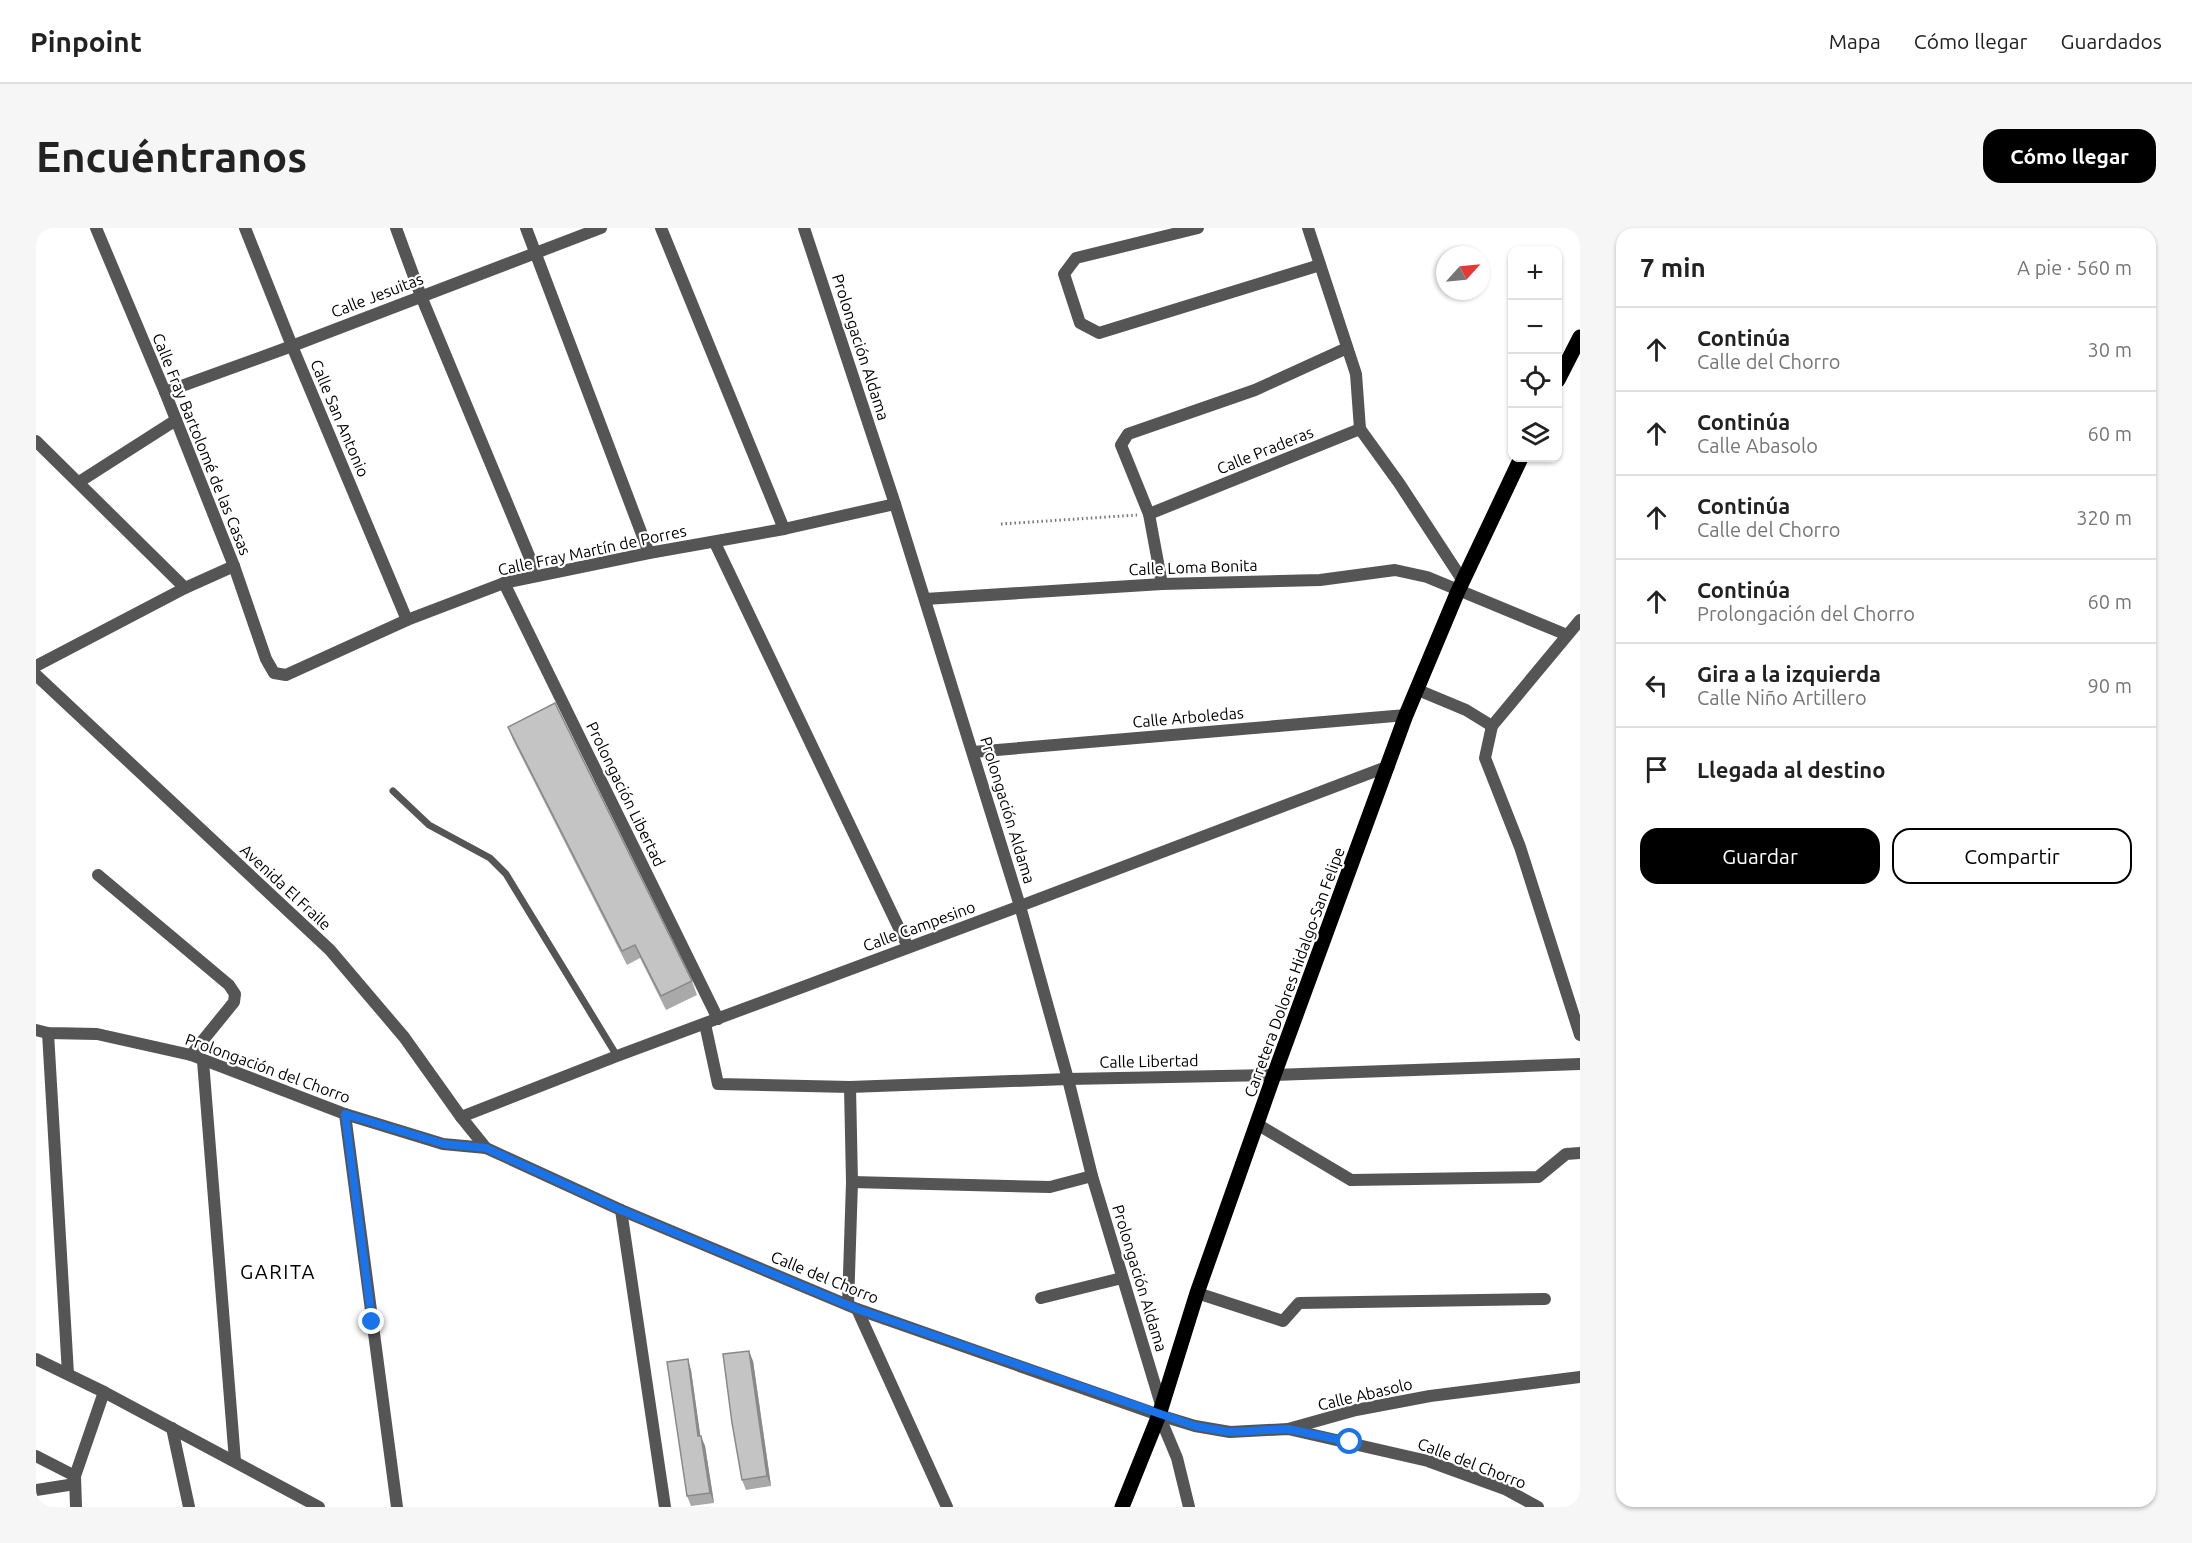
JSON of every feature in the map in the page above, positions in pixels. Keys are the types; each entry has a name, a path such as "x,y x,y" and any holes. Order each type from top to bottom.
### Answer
{"main road":[{"path":"1562,371 1580,337"},
{"name":"Carretera Dolores Hidalgo-San Felipe","path":"1122,1507 1160,1412 1197,1293 1406,715 1461,586 1519,462"}],"street":[{"name":"Calle Fray Bartolomé de las Casas","path":"96,228 165,392 234,567 266,658 274,673"},
{"name":"Calle San Antonio","path":"245,228 407,620"},
{"path":"396,228 421,296 537,575"},
{"path":"526,228 650,553"},
{"name":"Calle Jesuitas","path":"165,392 601,228"},
{"path":"661,228 783,529"},
{"name":"Prolongación Aldama","path":"804,228 895,504 1020,906 1068,1079 1092,1176 1160,1412 1177,1458 1189,1507"},
{"path":"1198,228 1076,258 1064,274 1080,322 1099,333 1320,265"},
{"path":"1308,228 1356,374 1360,429 1399,483 1461,586"},
{"path":"1162,584 1149,514 1122,445 1128,434 1255,390 1347,348"},
{"path":"79,482 176,420"},
{"name":"Calle Praderas","path":"1149,514 1360,429"},
{"path":"36,441 185,588"},
{"name":"Calle Fray Martín de Porres","path":"274,673 286,675 407,620 504,583 650,553 715,543 895,504"},
{"path":"715,543 908,947"},
{"path":"36,666 185,588 234,567"},
{"name":"Calle Loma Bonita","path":"925,599 1162,584 1320,580 1395,570 1461,586 1568,635"},
{"name":"Prolongación Libertad","path":"504,583 718,1019"},
{"path":"1580,620 1492,726 1485,758 1520,847 1580,1035"},
{"name":"Avenida El Fraile","path":"36,675 330,950 404,1037 461,1118 486,1148"},
{"path":"1418,690 1466,710 1492,726"},
{"name":"Calle Arboledas","path":"973,752 1406,715"},
{"name":"Calle Campesino","path":"461,1118 616,1056 1389,766"},
{"path":"98,875 229,985 235,994 234,1002 191,1055"},
{"name":"Calle Libertad","path":"705,1024 718,1084 850,1087 1580,1064"},
{"path":"42,1031 68,1374"},
{"name":"Prolongación del Chorro","path":"42,1031 97,1034 191,1055 345,1114 444,1144 486,1148"},
{"path":"203,1061 235,1461"},
{"path":"850,1087 853,1307 947,1507"},
{"path":"345,1114 397,1507"},
{"path":"1257,1124 1351,1180 1538,1177 1566,1154 1580,1153"},
{"name":"Calle del Chorro","path":"486,1148 621,1210 853,1307 1160,1412"},
{"path":"852,1182 1050,1187 1092,1176"},
{"path":"621,1210 665,1507"},
{"path":"1041,1298 1122,1278"},
{"path":"1197,1293 1282,1321 1299,1303 1309,1302 1545,1299"},
{"path":"36,1359 104,1392 319,1507"},
{"name":"Calle Abasolo","path":"1160,1412 1195,1426 1230,1432 1288,1429 1356,1410 1430,1396 1580,1377"},
{"path":"76,1507 75,1480 104,1392"},
{"path":"172,1428 189,1507"},
{"name":"Calle del Chorro","path":"1288,1429 1428,1461 1505,1489 1538,1507"},
{"path":"36,1456 75,1480"},
{"path":"36,1490 75,1480"}],"lane":[{"path":"393,791 429,825 490,858 506,874 616,1056"}],"path":[{"path":"1001,524 1149,514"}],"building":[{"path":"555,703 692,981 661,996 635,945 622,951 508,727"},
{"path":"749,1351 767,1476 742,1480 723,1354"},
{"path":"688,1359 698,1436 701,1436 710,1493 687,1496 667,1362"}],"district":[{"name":"GARITA","path":"278,1272"}],"route":[{"path":"372,1322 345,1114 444,1144 486,1148 621,1210 857,1309 1159,1415 1195,1426 1230,1432 1288,1429 1350,1442"}]}
